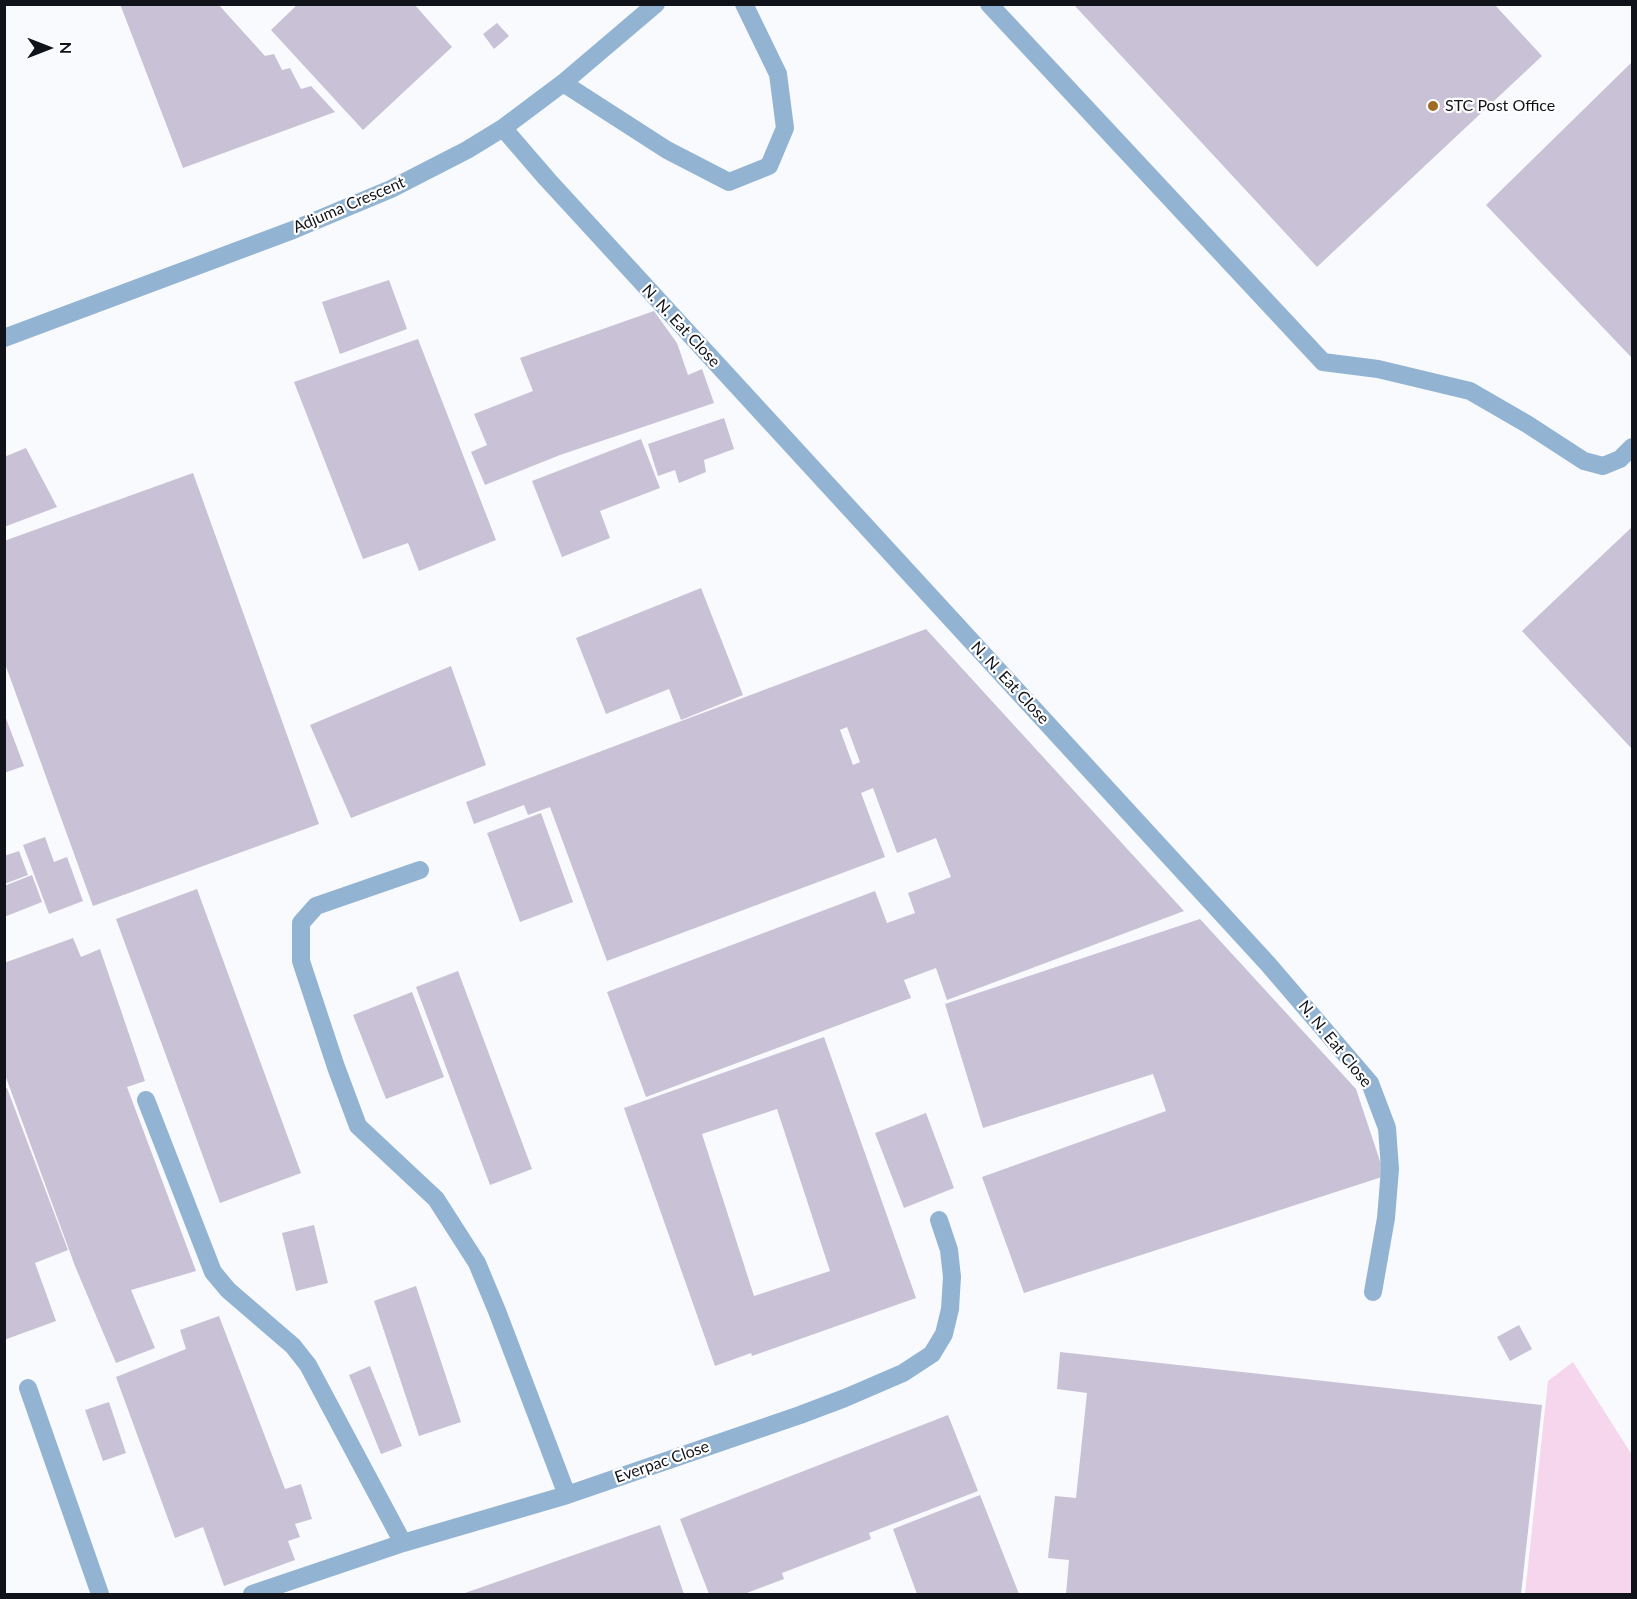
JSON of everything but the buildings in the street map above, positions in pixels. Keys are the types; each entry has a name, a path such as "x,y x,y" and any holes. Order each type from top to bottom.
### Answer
{"lane":[{"name":"Adjuma Crescent","path":"4,338 293,230 392,189 504,128 563,83 656,4"},
{"path":"563,83 667,150 729,182 769,166 785,128 778,74 744,4"},
{"path":"989,4 1323,362 1378,369 1470,391 1584,461 1603,466 1620,459 1632,447"},
{"name":"N. N. Eat Close","path":"504,128 563,197 1268,964 1370,1083 1387,1128 1390,1169 1386,1218 1373,1292"},
{"path":"420,870 315,906 301,923 301,961 358,1126 436,1199 477,1263 567,1495"},
{"path":"146,1100 213,1272 228,1290 293,1346 308,1365 403,1543"},
{"name":"Everpac Close","path":"252,1594 403,1543 567,1495 845,1398 903,1373 932,1354 944,1334 950,1310 952,1277 949,1251 939,1221"},
{"path":"28,1388 100,1594"}],"shaded area":[{"path":"1573,1362 1632,1455 1632,1594 1525,1594 1548,1381"}],"place":[{"name":"STC Post Office","path":"1433,106"}]}
